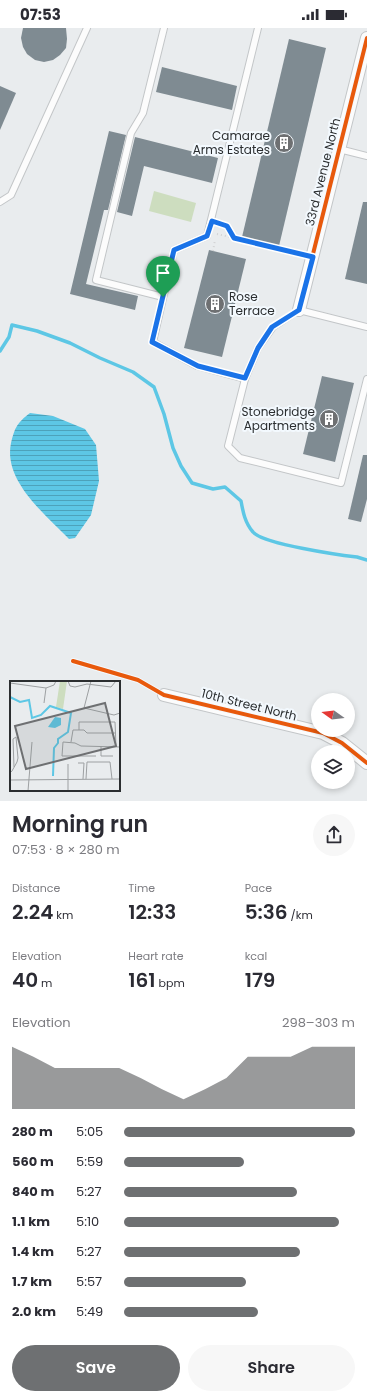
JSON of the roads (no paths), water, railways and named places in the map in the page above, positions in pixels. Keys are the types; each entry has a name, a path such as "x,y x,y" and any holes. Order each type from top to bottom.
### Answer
{"street":[{"name":"33rd Avenue North","path":"299,310 367,38"},
{"name":"10th Street North","path":"164,695 323,733 342,743 367,763"}],"lane":[{"path":"0,202 11,195 87,28"},
{"path":"163,297 96,280 131,133 143,113 164,28"},
{"path":"245,378 198,366 152,342 174,250 207,236 212,221 258,28"},
{"path":"339,149 367,156"},
{"path":"367,327 299,310 272,327 258,348 245,378 228,446 240,458 341,483 367,379"}],"water":[{"path":"30,413 53,416 85,429 96,445 99,481 91,515 75,538 69,539 38,508 28,496 13,471 10,457 12,438 19,423"}],"waterway":[{"path":"0,351 9,337 12,325 37,331 70,343 133,372 154,387 164,414 173,448 181,466 192,483 213,489 225,487 241,501 246,521 253,532 271,541 367,560"}],"place":[{"name":"Camarae Arms Estates","path":"284,143"},
{"name":"Rose Terrace","path":"215,304"},
{"name":"Stonebridge Apartments","path":"329,419"}]}
